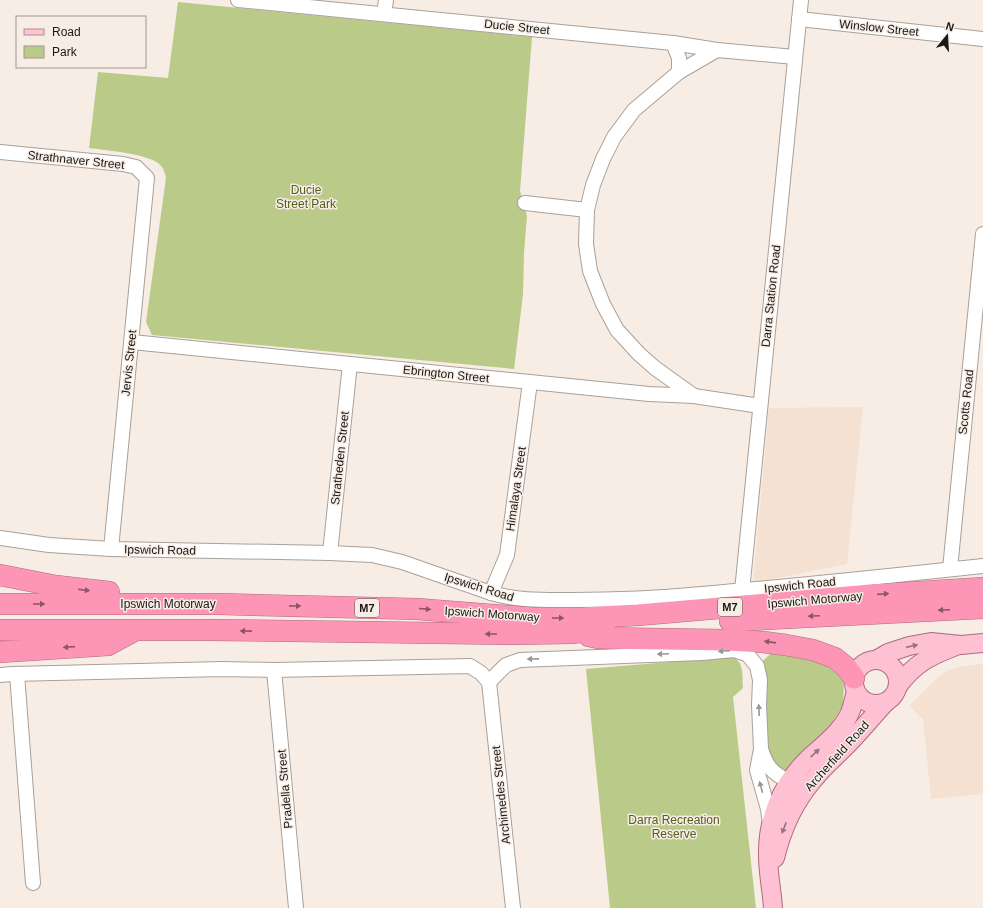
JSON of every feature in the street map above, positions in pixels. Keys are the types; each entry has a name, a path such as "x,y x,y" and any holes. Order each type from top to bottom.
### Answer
{"highway":[{"path":"0,575 56,586 94,591 205,596 219,604"},
{"name":"Ipswich Motorway","path":"0,604 219,604 416,609 533,618 581,618 654,614 871,595 983,588"},
{"name":"Ipswich Motorway","path":"0,630 572,633 594,630 722,621 983,608"},
{"path":"0,652 108,645 134,630"},
{"path":"572,633 598,638 727,640 786,645 813,650 835,658 846,667 855,685"}],"main road":[{"path":"876,660 890,665 898,678 898,686 892,698 886,702 872,704 865,702 860,698 855,685 857,671 862,665 876,660 888,653 909,646 931,642 961,644 983,642"},
{"path":"898,686 908,673 916,666 936,654 961,644"},
{"name":"Archerfield Road","path":"773,908 768,858 770,824 775,809 789,782 806,761 833,736 843,724 851,710 855,685"},
{"name":"Archerfield Road","path":"770,880 783,830 795,806 815,778 886,702"}],"street":[{"name":"Ducie Street","path":"238,0 385,7 673,43 717,50 795,57"},
{"name":"Darra Station Road","path":"742,591 801,0"},
{"name":"Winslow Street","path":"799,19 983,39"},
{"path":"673,43 679,58 679,72"},
{"path":"694,396 655,368 639,354 618,330 603,304 590,270 586,244 587,210 593,185 603,159 614,138 634,110 679,72 717,50"},
{"name":"Strathnaver Street","path":"0,152 123,164 136,167 146,178"},
{"name":"Jervis Street","path":"111,549 132,342 146,178"},
{"path":"525,203 587,210"},
{"name":"Scotts Road","path":"950,569 983,234"},
{"name":"Ebrington Street","path":"132,342 649,394 694,396 760,406"},
{"name":"Stratheden Street","path":"330,553 350,364"},
{"path":"649,394 655,382 655,368"},
{"name":"Himalaya Street","path":"491,593 507,555 530,382"},
{"name":"Ipswich Road","path":"0,538 49,545 111,549 372,555 402,562 504,597 528,600 616,601 655,599 983,566"},
{"path":"33,883 10,674 223,669 274,670 470,666 481,672 489,682 506,665 520,660 702,653 734,650 747,654 757,666 760,680 759,705 761,749 758,770 768,809 770,824"},
{"name":"Pradella Street","path":"274,670 296,908"},
{"name":"Archimedes Street","path":"489,682 513,908"},
{"path":"761,749 766,762 775,774 789,782 804,777 815,778"}],"shaded area":[{"path":"863,407 847,564 753,583 769,408"},
{"path":"983,664 983,794 931,799 923,719 909,706 939,676 947,671 957,667"}],"green space":[{"name":"Ducie Street Park","path":"178,2 532,37 520,191 527,216 523,294 514,369 152,335 146,322 166,178 164,172 162,167 148,158 128,153 89,148 98,72 168,78"},
{"path":"772,652 817,660 836,669 844,681 843,705 828,730 787,773 775,767 766,756 765,672 763,661"},
{"name":"Darra Recreation Reserve","path":"729,657 738,661 742,668 743,688 733,697 756,908 610,908 586,669"}]}
